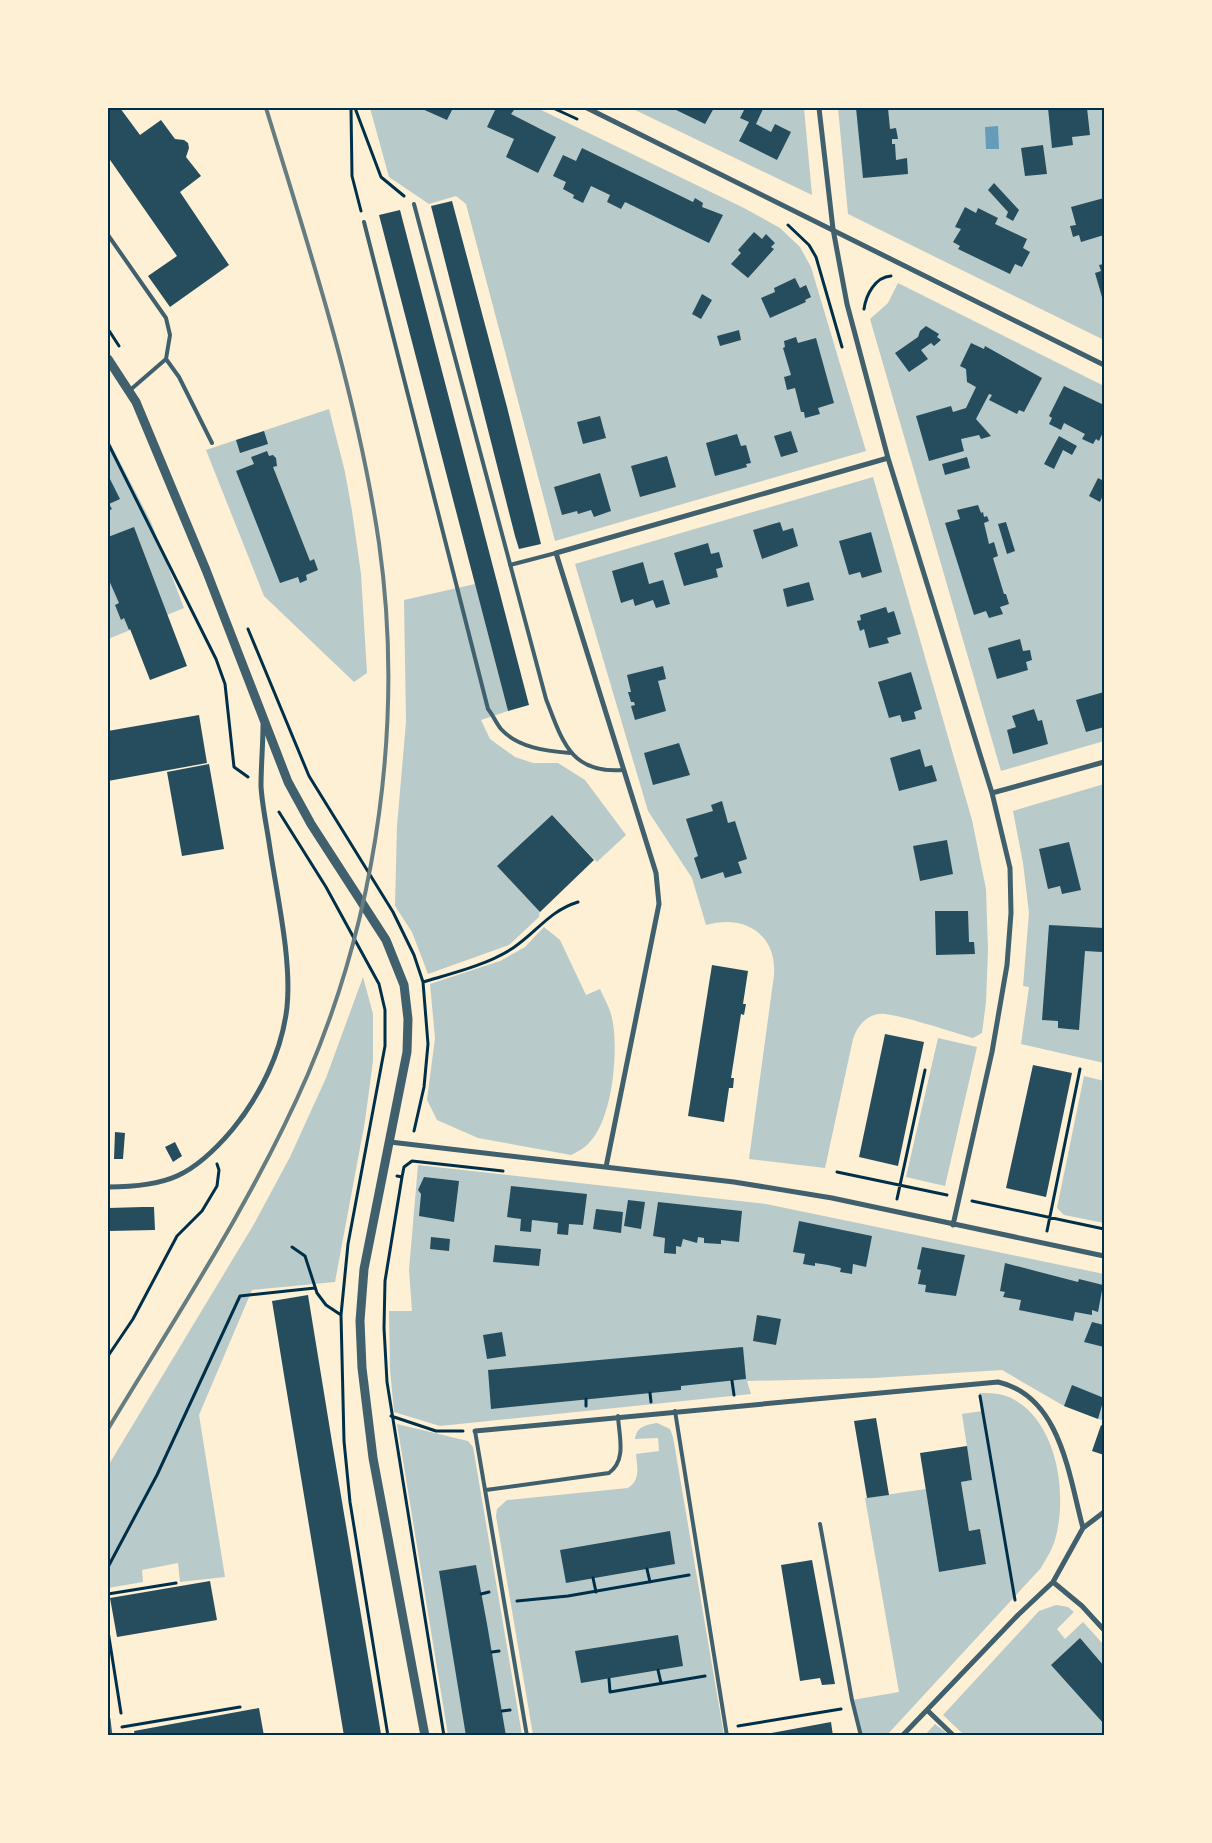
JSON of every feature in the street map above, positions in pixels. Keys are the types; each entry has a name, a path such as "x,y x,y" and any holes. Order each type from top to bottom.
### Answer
{"street":[{"path":"587,108 1104,365"},
{"path":"819,108 833,229 847,304 888,458 992,792 1010,868 1011,914 1007,965 993,1048 954,1225"},
{"path":"108,359 136,402 202,562 292,790 311,824 386,940 404,985 408,1019 407,1052 364,1269 360,1321 362,1368 373,1458 425,1736"},
{"path":"606,1167 659,904 656,873 556,553 888,458"},
{"path":"108,1187 141,1187 168,1181 195,1168 246,1114 264,1084 277,1048 287,1008 287,969 261,787 264,718"},
{"path":"992,792 1104,762"},
{"path":"390,1142 734,1182 894,1212 1104,1256"},
{"path":"475,1431 618,1416 998,1382 1016,1389 1038,1405 1049,1420 1064,1457 1083,1528"},
{"path":"902,1736 1018,1615 1054,1582 1083,1528 1104,1512"},
{"path":"1054,1582 1082,1606 1104,1630"},
{"path":"927,1710 954,1736"},
{"path":"108,1719 110,1732"}],"lane":[{"path":"414,204 546,698 559,732 570,753 587,766 604,772 623,770"},
{"path":"364,222 488,709 502,730 524,744 545,751 570,753"},
{"path":"108,235 166,318 170,335 166,359 129,391"},
{"path":"166,359 179,377 212,444"},
{"path":"510,565 556,553"},
{"path":"675,1411 728,1736"},
{"path":"486,1490 609,1473 617,1467 621,1459 618,1416"},
{"path":"475,1431 527,1736"},
{"path":"820,1524 861,1736"}],"path":[{"path":"353,108 381,178 414,204"},
{"path":"353,108 352,176 364,222"},
{"path":"553,108 578,120"},
{"path":"784,223 809,245 816,257 844,357"},
{"path":"863,315 867,298 875,284 888,275 898,277"},
{"path":"108,329 122,351"},
{"path":"108,443 216,659 225,684 234,766 261,787"},
{"path":"245,622 309,776 393,912 414,955 423,982 428,1044 424,1087 407,1164 404,1167 402,1177 385,1282 384,1328 391,1416 444,1736"},
{"path":"278,811 326,887 376,977 383,1001 385,1046 348,1244 340,1314 344,1441 350,1502 388,1736"},
{"path":"423,982 498,957 526,939 561,908 578,902"},
{"path":"894,1212 925,1070"},
{"path":"1045,1244 1080,1070"},
{"path":"108,1356 133,1319 177,1236 202,1211 217,1186 219,1170 212,1152"},
{"path":"407,1164 412,1161 504,1172"},
{"path":"362,1168 402,1177"},
{"path":"974,1201 975,1192"},
{"path":"292,1247 305,1256 315,1288 326,1305 340,1314"},
{"path":"108,1567 157,1475 240,1296 315,1288"},
{"path":"978,1384 1018,1615"},
{"path":"391,1416 436,1431 475,1431"},
{"path":"648,1569 650,1582"},
{"path":"505,1602 596,1592 702,1573"},
{"path":"593,1578 596,1592"},
{"path":"108,1594 176,1583"},
{"path":"108,1631 125,1736"},
{"path":"658,1670 661,1683"},
{"path":"609,1679 610,1692 718,1674"},
{"path":"110,1732 124,1727 240,1707"},
{"path":"727,1728 854,1707"}],"shaded area":[{"path":"370,108 537,108 744,208 780,228 800,247 811,267 866,451 555,541 466,204 456,196 429,204 389,177"},
{"path":"631,108 804,108 812,195"},
{"path":"838,108 1103,108 1104,340 848,214"},
{"path":"898,283 1104,386 1104,741 1001,771 870,319 888,303"},
{"path":"329,409 345,472 361,574 367,673 354,682 264,596 206,450"},
{"path":"108,439 151,522 184,608 108,639"},
{"path":"873,477 972,820 986,889 988,950 986,1002 982,1033 973,1038 897,1016 879,1014 870,1017 859,1026 853,1039 825,1168 749,1159 774,975 770,948 764,938 755,930 745,925 733,922 720,922 706,925 692,878 648,811 575,564"},
{"path":"475,584 508,711 481,720 490,739 515,757 533,763 558,763 585,780 626,835 597,862 552,816 539,917 509,945 428,974 412,932 395,906 397,826 406,722 404,600"},
{"path":"1104,784 1104,1063 1021,1044 1029,987 1023,986 1029,913 1023,863 1013,811"},
{"path":"544,927 560,940 586,995 600,989 610,1011 614,1031 615,1048 612,1084 603,1119 588,1144 571,1155 478,1138 437,1120 427,1100 435,1038 430,984 500,961 525,947"},
{"path":"363,977 373,1014 373,1061 365,1121 335,1282 252,1290 199,1415 225,1577 180,1582 178,1563 142,1570 143,1582 108,1588 108,1466 254,1224 290,1157 326,1078"},
{"path":"938,1038 977,1047 945,1186 906,1177"},
{"path":"1084,1076 1104,1081 1104,1223 1064,1215 1057,1208"},
{"path":"418,1165 766,1204 1104,1274 1104,1421 1064,1406 1002,1370 874,1378 747,1381 751,1394 440,1426 394,1412 390,1369 389,1311 412,1311 409,1270"},
{"path":"979,1393 1009,1397 1026,1408 1039,1422 1049,1440 1059,1481 1059,1522 1054,1544 1041,1568 887,1735 861,1735 852,1700 899,1692 865,1498 926,1489 939,1572 986,1564 980,1530 969,1531 961,1482 972,1480 962,1414 982,1411"},
{"path":"657,1423 670,1429 673,1437 724,1735 533,1735 496,1516 497,1509 507,1500 628,1488 637,1477 636,1454 659,1451 658,1438 635,1439 636,1435 643,1427"},
{"path":"397,1424 468,1441 473,1447 522,1735 448,1735"},
{"path":"1056,1605 1068,1607 1074,1612 1057,1629 1065,1639 1083,1622 1104,1645 1104,1735 964,1735 943,1715 1039,1611"},
{"path":"935,1724 949,1735 925,1735"}],"water":[{"path":"998,126 999,149 986,149 985,127"}],"building":[{"path":"108,108 120,108 140,135 161,120 175,139 184,140 188,143 189,148 186,157 201,176 180,192 229,265 170,307 148,276 177,256 108,157"},
{"path":"420,108 453,108 447,120"},
{"path":"496,108 514,110 511,114 556,137 538,173 506,157 514,139 487,127"},
{"path":"672,108 714,108 705,124"},
{"path":"745,108 763,109 756,124 771,132 775,124 791,132 777,160 739,141 749,122 740,118"},
{"path":"856,108 888,108 890,129 896,128 898,139 892,139 892,144 895,144 896,160 907,158 908,174 863,178"},
{"path":"1048,108 1087,108 1090,135 1072,137 1073,145 1052,148"},
{"path":"1043,145 1047,174 1025,176 1021,148"},
{"path":"582,148 693,202 695,198 703,203 702,207 723,215 709,243 625,202 621,209 607,202 610,195 591,186 583,203 573,198 574,195 563,189 566,182 553,176 563,155 576,161"},
{"path":"994,183 1019,210 1013,221 1006,217 1008,212 988,190"},
{"path":"1104,198 1104,235 1081,242 1079,235 1073,237 1070,226 1076,225 1071,207"},
{"path":"452,201 541,544 519,549 431,206"},
{"path":"965,207 976,213 978,208 998,218 995,224 1027,239 1023,248 1030,252 1022,267 1015,264 1010,274 958,249 960,246 953,242 961,229 955,227"},
{"path":"400,210 529,705 508,711 379,215"},
{"path":"754,232 762,239 766,234 775,243 771,247 774,249 748,278 731,264 741,253 738,250"},
{"path":"1104,264 1104,304 1095,273 1101,271 1099,265"},
{"path":"795,278 800,288 806,285 811,297 805,300 806,302 770,318 761,298 775,292 774,288"},
{"path":"702,294 712,300 701,319 692,314"},
{"path":"926,326 939,334 937,337 941,340 934,346 931,343 921,350 928,359 909,372 895,353 918,337 920,331"},
{"path":"739,330 741,340 720,346 717,336"},
{"path":"796,337 798,343 816,338 834,403 818,408 820,414 805,418 804,412 801,412 795,388 787,390 784,377 791,375 783,348 785,347 784,341"},
{"path":"971,343 984,349 985,346 1042,378 1024,412 1019,410 1017,414 989,400 992,395 989,394 976,419 991,436 981,439 979,435 961,439 964,451 929,461 916,416 951,406 953,412 966,408 976,387 967,382 966,369 960,366"},
{"path":"1064,386 1104,405 1104,430 1099,441 1096,439 1093,444 1082,439 1085,434 1064,423 1061,430 1049,424 1052,418 1049,416"},
{"path":"600,416 606,438 583,444 577,422"},
{"path":"264,431 268,444 240,453 236,440"},
{"path":"791,431 798,452 781,457 774,436"},
{"path":"737,434 741,446 746,445 751,463 746,464 747,467 715,476 706,443"},
{"path":"1059,436 1077,446 1072,455 1063,450 1054,469 1044,464"},
{"path":"267,451 269,456 273,455 276,458 277,466 273,467 310,561 314,559 318,570 306,575 307,580 300,583 298,577 280,583 236,471 254,464 251,457"},
{"path":"667,456 676,487 640,497 631,466"},
{"path":"967,457 970,468 945,475 942,464"},
{"path":"600,473 611,511 594,517 591,510 578,514 577,511 562,515 554,487"},
{"path":"108,475 120,499 109,504 112,509 108,511"},
{"path":"1098,478 1104,481 1104,493 1100,502 1089,496"},
{"path":"978,505 981,513 983,512 984,517 987,516 989,521 984,523 989,544 994,542 998,556 993,558 1009,604 1000,607 1003,614 989,618 986,611 974,615 945,523 960,519 957,510"},
{"path":"780,522 783,531 793,528 798,546 762,559 753,530"},
{"path":"1006,522 1015,551 1007,554 998,524"},
{"path":"134,527 187,666 150,680 130,629 124,618 121,620 115,605 119,603 108,578 108,537"},
{"path":"871,532 882,572 862,578 860,572 849,575 839,541"},
{"path":"708,543 711,554 719,552 723,567 716,569 718,577 684,586 674,553"},
{"path":"643,562 649,584 663,580 670,604 656,608 653,600 635,606 633,599 621,603 612,571"},
{"path":"809,582 814,600 787,607 783,589"},
{"path":"886,607 888,613 894,611 901,634 887,638 889,643 869,648 864,629 860,631 857,621 861,620 860,615"},
{"path":"1020,639 1023,651 1030,650 1032,660 1026,662 1028,670 997,679 988,648"},
{"path":"663,666 666,679 658,681 666,711 635,720 631,706 635,705 634,702 631,702 628,692 631,692 627,675"},
{"path":"911,672 922,709 914,712 916,719 902,722 900,715 889,718 878,682"},
{"path":"1104,692 1104,727 1086,732 1076,700"},
{"path":"1034,709 1038,721 1042,720 1048,744 1013,754 1007,730 1016,727 1012,716"},
{"path":"199,715 207,763 108,781 108,731"},
{"path":"679,743 690,775 653,785 644,753"},
{"path":"920,749 925,767 932,765 937,781 899,791 890,758"},
{"path":"209,764 224,849 182,856 167,772"},
{"path":"722,801 728,823 735,821 747,859 738,862 742,873 725,878 723,872 701,879 694,858 698,856 686,819 713,811 711,805"},
{"path":"552,815 594,860 540,912 497,866"},
{"path":"947,840 953,874 920,881 913,846"},
{"path":"1069,842 1081,890 1062,894 1060,886 1048,889 1039,849"},
{"path":"935,911 968,911 969,942 974,942 975,954 936,955"},
{"path":"1049,925 1104,928 1102,952 1085,951 1079,1030 1058,1028 1058,1021 1042,1020"},
{"path":"712,965 748,971 743,1004 746,1004 744,1015 741,1014 731,1078 734,1078 733,1088 729,1088 724,1122 688,1116"},
{"path":"885,1034 924,1042 898,1166 859,1157"},
{"path":"1033,1065 1072,1073 1046,1197 1006,1188"},
{"path":"115,1132 125,1133 123,1159 114,1159"},
{"path":"175,1142 182,1156 173,1162 165,1147"},
{"path":"424,1177 459,1181 454,1222 419,1216 421,1194 418,1190"},
{"path":"511,1186 587,1194 583,1225 569,1224 568,1235 557,1234 558,1223 532,1220 531,1232 520,1231 521,1219 507,1217"},
{"path":"628,1200 645,1202 641,1229 624,1226"},
{"path":"658,1202 742,1211 739,1242 721,1240 721,1244 704,1243 704,1238 698,1237 697,1243 683,1239 681,1247 676,1246 676,1254 664,1253 665,1238 653,1236"},
{"path":"154,1207 155,1230 108,1231 108,1208"},
{"path":"596,1209 623,1212 621,1233 593,1229"},
{"path":"799,1221 872,1236 866,1267 853,1264 852,1274 840,1272 841,1268 828,1265 815,1263 815,1266 803,1264 805,1254 793,1252"},
{"path":"431,1237 450,1239 449,1251 430,1249"},
{"path":"495,1245 541,1249 539,1266 493,1262"},
{"path":"922,1247 965,1255 956,1296 925,1292 926,1285 918,1284 921,1270 917,1269"},
{"path":"1005,1263 1078,1282 1079,1279 1103,1285 1098,1312 1092,1310 1092,1315 1075,1312 1073,1321 1019,1310 1021,1300 1003,1297 1005,1292 1000,1291"},
{"path":"308,1295 381,1734 344,1736 272,1301"},
{"path":"757,1315 781,1319 776,1345 753,1341"},
{"path":"1092,1322 1104,1325 1104,1347 1084,1342"},
{"path":"502,1332 506,1356 487,1359 483,1335"},
{"path":"743,1347 746,1379 681,1386 681,1390 491,1409 488,1370"},
{"path":"1072,1385 1104,1398 1098,1419 1064,1406"},
{"path":"876,1418 889,1495 867,1498 854,1421"},
{"path":"1101,1425 1104,1427 1104,1455 1092,1451"},
{"path":"967,1446 972,1480 961,1482 969,1531 980,1529 986,1564 939,1572 920,1453"},
{"path":"670,1531 675,1564 566,1583 560,1550"},
{"path":"812,1560 835,1684 822,1685 820,1678 800,1681 781,1565"},
{"path":"476,1565 506,1736 466,1736 439,1571"},
{"path":"210,1581 217,1620 117,1637 110,1598"},
{"path":"678,1635 683,1666 581,1683 575,1651"},
{"path":"1080,1638 1104,1666 1104,1724 1051,1665"},
{"path":"259,1708 264,1736 135,1736 134,1731"},
{"path":"831,1722 833,1736 761,1736 761,1735"}],"railway":[{"path":"108,1429 188,1299 239,1211 264,1166 308,1074 332,1011 352,947 368,880 379,813 386,745 388,677 386,610 379,543 370,487 331,323 266,108"}]}
